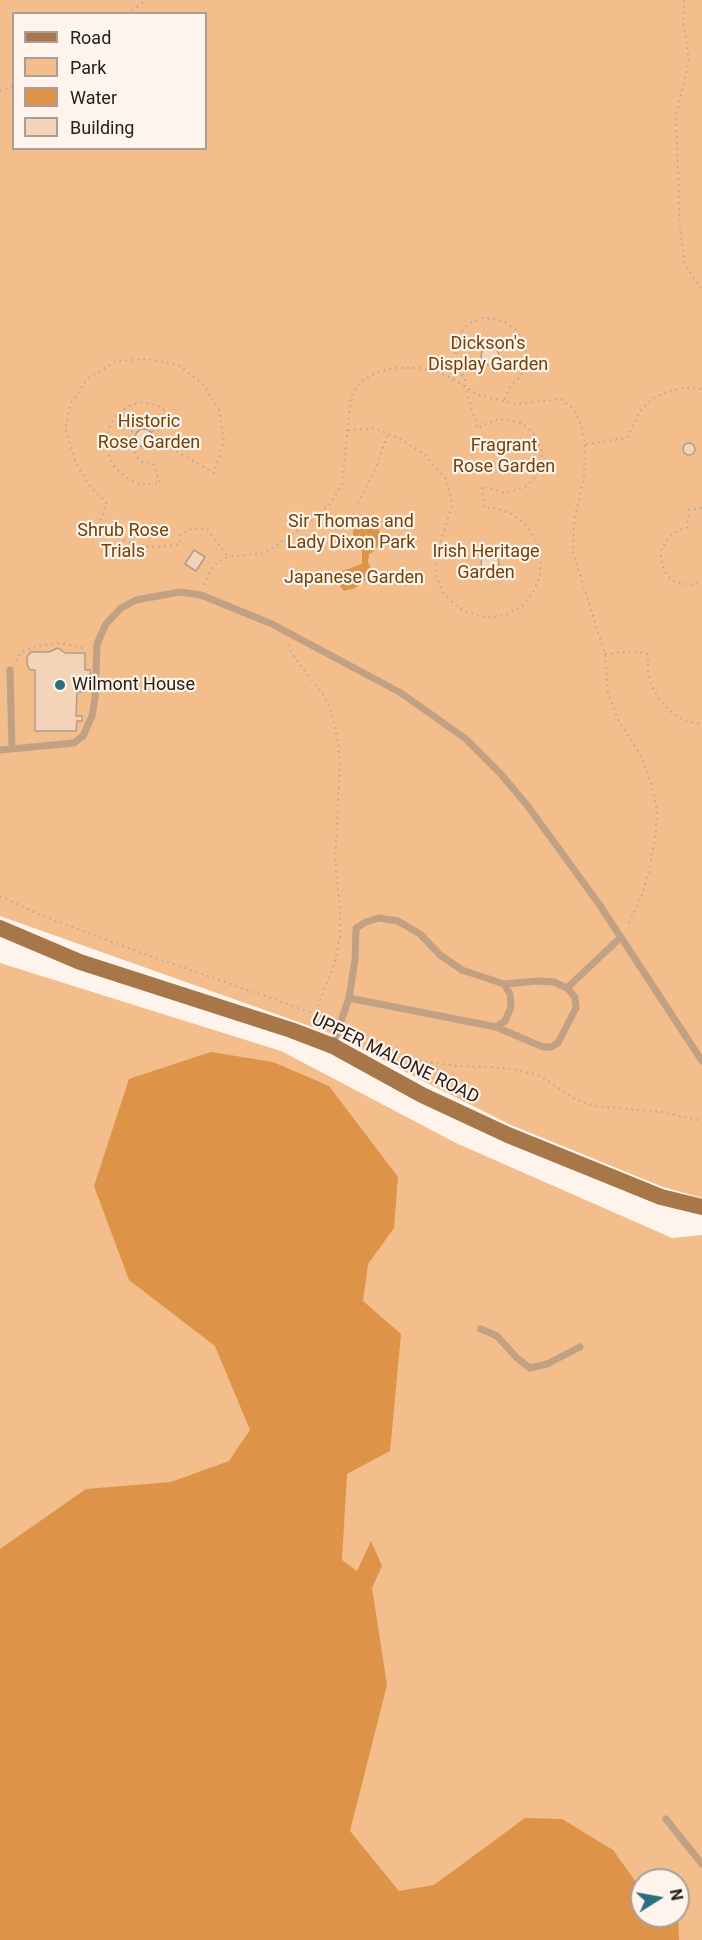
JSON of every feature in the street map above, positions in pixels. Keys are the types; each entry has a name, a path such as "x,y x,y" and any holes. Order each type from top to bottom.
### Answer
{"main road":[{"name":"UPPER MALONE ROAD","path":"1,931 80,962 291,1030 333,1046 422,1095 508,1135 661,1197 702,1207"}],"lane":[{"path":"0,750 74,743 83,736 92,716 97,644 106,624 121,608 136,600 180,592 201,595 286,632 401,693 466,739 499,772 527,805 621,937 702,1061"},
{"path":"10,670 12,749"},
{"path":"333,1046 349,998 355,960 356,928 379,918 398,921 420,934 440,955 462,970 504,984 554,982 567,988 575,997 576,1008 558,1043 551,1047 543,1047 496,1028 349,998"},
{"path":"567,988 621,937"},
{"path":"496,1028 505,1020 511,1007 510,994 504,984"},
{"path":"481,1329 497,1336 517,1358 530,1368 547,1364 580,1347"},
{"path":"666,1819 702,1864"}],"path":[{"path":"130,12 146,0"},
{"path":"684,0 683,18 689,61 676,116 680,229 685,265 702,291"},
{"path":"348,430 374,428 388,434 423,453 447,480 453,505 435,560 437,578 443,592 461,609 486,618 505,615 521,607 533,593 540,576 541,558 537,541 526,525 512,514 495,508 484,508 482,486 505,493 528,485 536,476 541,465 542,452 531,430 521,423 499,419 478,429 465,387 465,378 455,360 457,338 464,328 483,318 506,323 516,330 523,340 526,353 525,365 520,376 510,386 504,401"},
{"path":"144,438 155,443 155,434 149,427 140,426 131,432 129,443 136,456 143,462 153,463 160,483 141,485 125,477 113,465 107,450 106,437 111,423 119,412 131,405 143,402 158,406 169,413 177,426 176,452 214,473 224,441 219,410 203,384 178,365 148,358 116,361 87,379 71,404 65,428 76,463 89,485 107,504 96,531 141,546 158,547 180,544 180,535 193,528 208,530 228,557"},
{"path":"201,595 212,568 219,561 228,557 265,553 303,527 330,504 342,484 351,397 359,383 375,373 394,368 420,368 446,375 478,395 516,404 561,399 575,411 581,425 585,445 584,477 574,521 573,553 606,654 608,692 617,718 641,756 652,786 657,811 655,838 642,896 621,937"},
{"path":"585,445 627,438 640,411 652,399 667,391 683,388 702,389"},
{"path":"358,503 374,472 388,434"},
{"path":"702,508 689,510 687,528 668,538 661,550 661,556 664,571 672,581 689,585 702,581"},
{"path":"286,632 292,654 324,696 332,713 340,763 335,861 340,909 340,937 334,965 315,1014"},
{"path":"10,670 21,652 42,645 60,643 97,651"},
{"path":"606,654 634,651 648,654 648,672 652,687 661,702 685,721 702,724"},
{"path":"0,896 38,914 128,948 342,1022 397,1052 422,1061 456,1066 492,1066 519,1070 541,1076 576,1100 595,1106 662,1112 702,1121"}],"green space":[{"name":"Sir Thomas and Lady Dixon Park","path":"0,0 702,0 702,1198 663,1187 511,1125 335,1035 0,916"},
{"path":"0,963 281,1051 456,1143 672,1238 702,1235 702,1940 0,1940"}],"water":[{"path":"365,517 375,520 380,533 380,543 369,554 368,562 372,572 370,577 355,588 344,591 340,586 342,571 362,564 362,551 353,542 353,523"},
{"path":"211,1052 273,1062 329,1086 398,1177 394,1228 368,1264 363,1301 401,1334 390,1451 347,1474 342,1560 357,1571 371,1541 382,1566 372,1588 387,1685 350,1831 399,1891 434,1885 525,1818 562,1819 613,1850 630,1874 630,1928 679,1928 679,1940 0,1940 0,1549 86,1489 171,1482 229,1461 250,1430 215,1346 129,1280 94,1186 129,1079"}],"building":[{"path":"490,347 496,350 499,356 496,362 490,365 484,362 481,356 484,350"},
{"path":"144,429 150,432 153,438 150,444 144,447 138,444 135,438 138,432"},
{"path":"691,443 695,449 691,455 687,455 683,447"},
{"path":"194,550 205,557 196,571 185,564"},
{"path":"490,554 496,557 499,563 496,569 490,572 484,569 481,563 484,557"},
{"name":"Wilmont House","path":"58,648 65,653 85,653 85,670 90,670 90,677 85,677 85,692 77,692 76,716 82,716 82,721 77,721 76,731 35,731 35,670 30,670 27,657 31,652 49,652"}],"place":[{"name":"Wilmont House","path":"60,685"}],"park label":[{"name":"Dickson's Display Garden","path":"488,354"},
{"name":"Historic Rose Garden","path":"149,432"},
{"name":"Fragrant Rose Garden","path":"504,456"},
{"name":"Shrub Rose Trials","path":"123,541"},
{"name":"Irish Heritage Garden","path":"486,562"},
{"name":"Japanese Garden","path":"354,578"}]}
